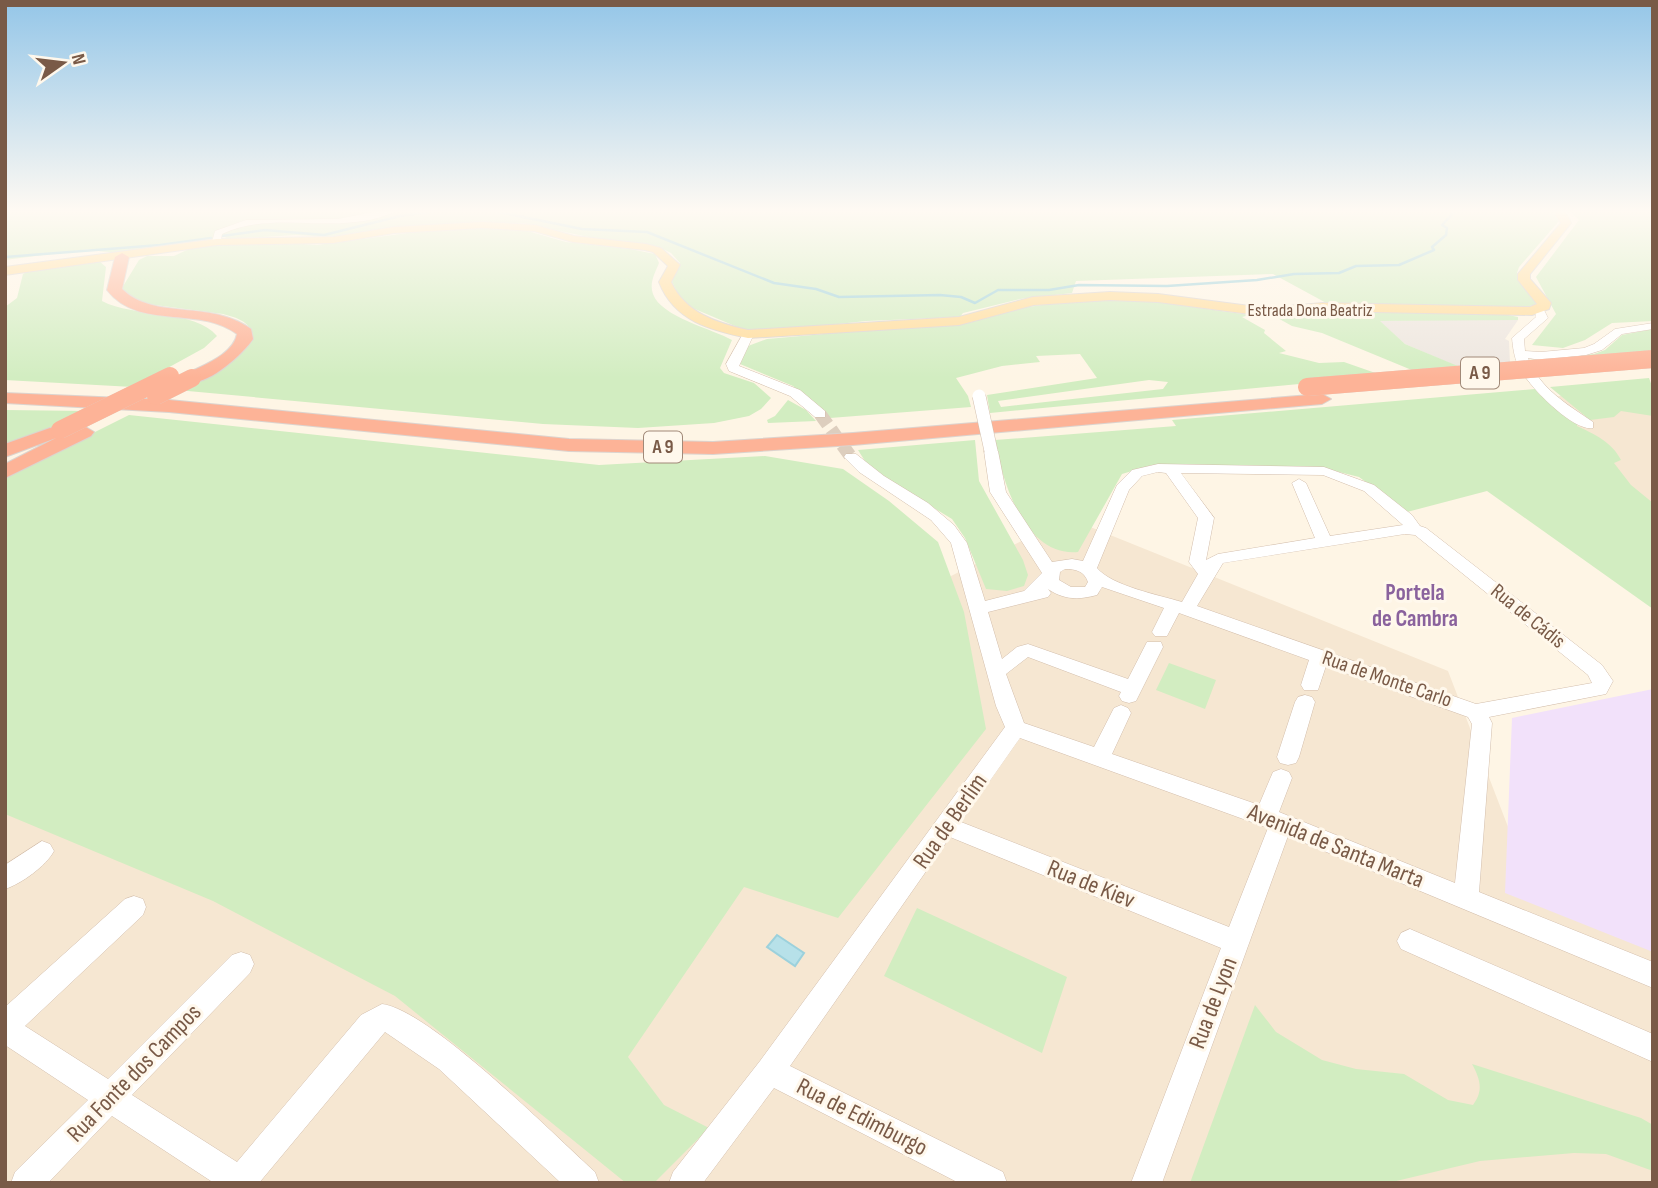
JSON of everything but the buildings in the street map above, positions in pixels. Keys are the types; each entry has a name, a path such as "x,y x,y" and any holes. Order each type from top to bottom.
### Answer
{"highway":[{"path":"5,472 215,367 240,348 245,332 236,323 220,317 141,307 121,300 114,290 121,266"},
{"path":"119,278 129,266"},
{"path":"5,458 223,348 232,341 236,323"},
{"name":"A 9","path":"5,398 208,410 569,445 713,448 853,439 1653,359"},
{"name":"A 9","path":"5,388 185,396 576,432 715,435 790,433 1653,370"},
{"path":"5,451 60,430"}],"main road":[{"path":"5,271 43,266"},
{"name":"Estrada Dona Beatriz","path":"673,266 665,282 666,288 679,305 720,328 748,334 959,321 1033,301 1110,296 1158,298 1265,312 1323,307 1515,311 1539,316"},
{"path":"1527,266 1524,280 1545,306 1539,316"}],"street":[{"path":"1539,316 1519,337 1520,351 1539,391 1588,425"},
{"path":"1520,351 1551,355 1593,349 1619,331 1653,326"},
{"path":"748,334 732,364 733,368 794,393 820,414"},
{"path":"979,396 998,492 1033,543 1076,571"},
{"path":"851,457 868,474 932,511 959,543 1006,706 1016,728"},
{"path":"1170,468 1206,518 1197,562 1206,574"},
{"path":"1067,592 1055,587 1076,571 1125,483 1140,472 1170,468 1324,471 1368,488 1406,518 1415,530"},
{"path":"1299,483 1325,542"},
{"path":"1099,758 1157,639 1218,559 1405,528 1415,530"},
{"name":"Rua de Cádis","path":"1415,530 1429,536 1595,670 1603,681 1599,690 1475,712"},
{"name":"Rua de Monte Carlo","path":"977,601 1067,592 1080,594 1076,571"},
{"name":"Rua de Monte Carlo","path":"1022,597 1076,571 1475,712 1482,723 1466,897"},
{"path":"996,670 1010,665 1024,650 1032,650 1128,699"},
{"name":"Rua de Lyon","path":"1146,1183 1236,942 1274,820 1285,767 1320,655"},
{"name":"Avenida de Santa Marta","path":"1016,728 1274,820 1653,975"},
{"name":"Rua de Berlim","path":"684,1183 770,1071 1016,728"},
{"name":"Rua de Kiev","path":"947,826 1236,942"},
{"path":"5,880 42,851"},
{"path":"134,907 5,1028 240,1182 371,1024 382,1018 391,1019 450,1059 584,1183"},
{"path":"1410,941 1653,1048"},
{"name":"Rua Fonte dos Campos","path":"26,1183 241,964"},
{"name":"Rua de Edimburgo","path":"770,1071 992,1183"}],"shaded area":[{"path":"1518,320 1505,339 1509,341 1510,363 1461,368 1405,344 1379,321"},
{"path":"1653,383 1653,515 1545,398"},
{"path":"1068,518 1448,671 1530,884 1653,942 1653,1183 5,1183 5,801 906,698 951,576"},
{"path":"1653,689 1653,952 1505,893 1512,718"}],"green space":[{"path":"58,266 105,266 102,301 130,310 194,322 207,327 217,336 204,348 133,387 5,380 5,307 17,298 23,274 31,270"},
{"path":"135,266 658,266 652,286 658,302 677,316 732,340 720,368 724,373 754,383 771,398 761,409 749,416 714,423 638,428 543,424 177,390 247,343 252,332 250,328 244,322 223,314 140,303 125,296 122,288"},
{"path":"679,266 1519,266 1517,273 1537,304 1526,307 1330,305 1273,274 1076,281 1072,293 1020,299 963,313 960,317 866,321 773,331 742,329 690,307 682,302 672,282"},
{"path":"1544,266 1653,266 1653,321 1612,323 1585,340 1563,348 1532,345 1556,314 1536,277"},
{"path":"1073,300 1150,301 1250,315 1242,317 1265,330 1264,333 1286,351 1279,353 1319,363 1344,362 1384,376 990,413 987,395 1097,378 1080,354 1036,356 1040,362 1002,366 956,378 968,396 971,407 830,418 793,386 740,364 748,346 767,339 904,327","holes":["1149,380 1168,382 1163,389 1001,407 998,401"]},
{"path":"1324,309 1498,313 1518,317 1518,320 1380,321 1405,344 1465,369 1419,373 1322,333 1292,326 1274,316"},
{"path":"1653,329 1653,353 1527,364 1529,360 1594,354 1605,350 1622,335"},
{"path":"1649,378 1653,389 1653,416 1621,411 1614,417 1590,420 1550,387"},
{"path":"1535,389 1578,420 1577,426 1608,443 1621,460 1614,463 1631,485 1653,503 1653,609 1487,491 1407,512 1359,477 1327,469 1152,465 1122,474 1078,552 1060,550 1044,543 1030,530 1019,514 1003,476 995,440 1176,426 1172,420"},
{"path":"788,400 806,410 816,421 768,423 767,420 775,416"},
{"path":"5,410 86,411 5,447"},
{"path":"129,415 599,465 765,456 843,469 889,501 938,542 964,612 986,729 838,918 744,887 628,1057 664,1105 709,1128 654,1183 626,1183 395,996 213,901 5,814 5,477"},
{"path":"975,440 979,481 1023,560 1028,575 1024,586 1007,591 986,589 965,538 952,519 870,469 858,450"},
{"path":"1169,663 1216,680 1205,709 1156,690"},
{"path":"917,908 1067,977 1042,1053 884,976"},
{"path":"1255,1005 1276,1032 1322,1060 1356,1069 1404,1074 1448,1100 1473,1105 1479,1094 1480,1084 1472,1064 1641,1118 1653,1125 1653,1171 1606,1154 1574,1153 1480,1161 1388,1183 1190,1183"}],"water":[{"path":"777,935 804,953 795,966 767,947"}],"waterway":[{"path":"733,266 774,283 816,289 839,297 940,295 961,297 975,303 998,290 1049,290 1079,285 1167,286 1257,280 1294,274 1339,273 1355,266"}],"tunnel":[{"path":"820,414 851,457"}],"district":[{"name":"Portela de Cambra","path":"1415,606"}]}
